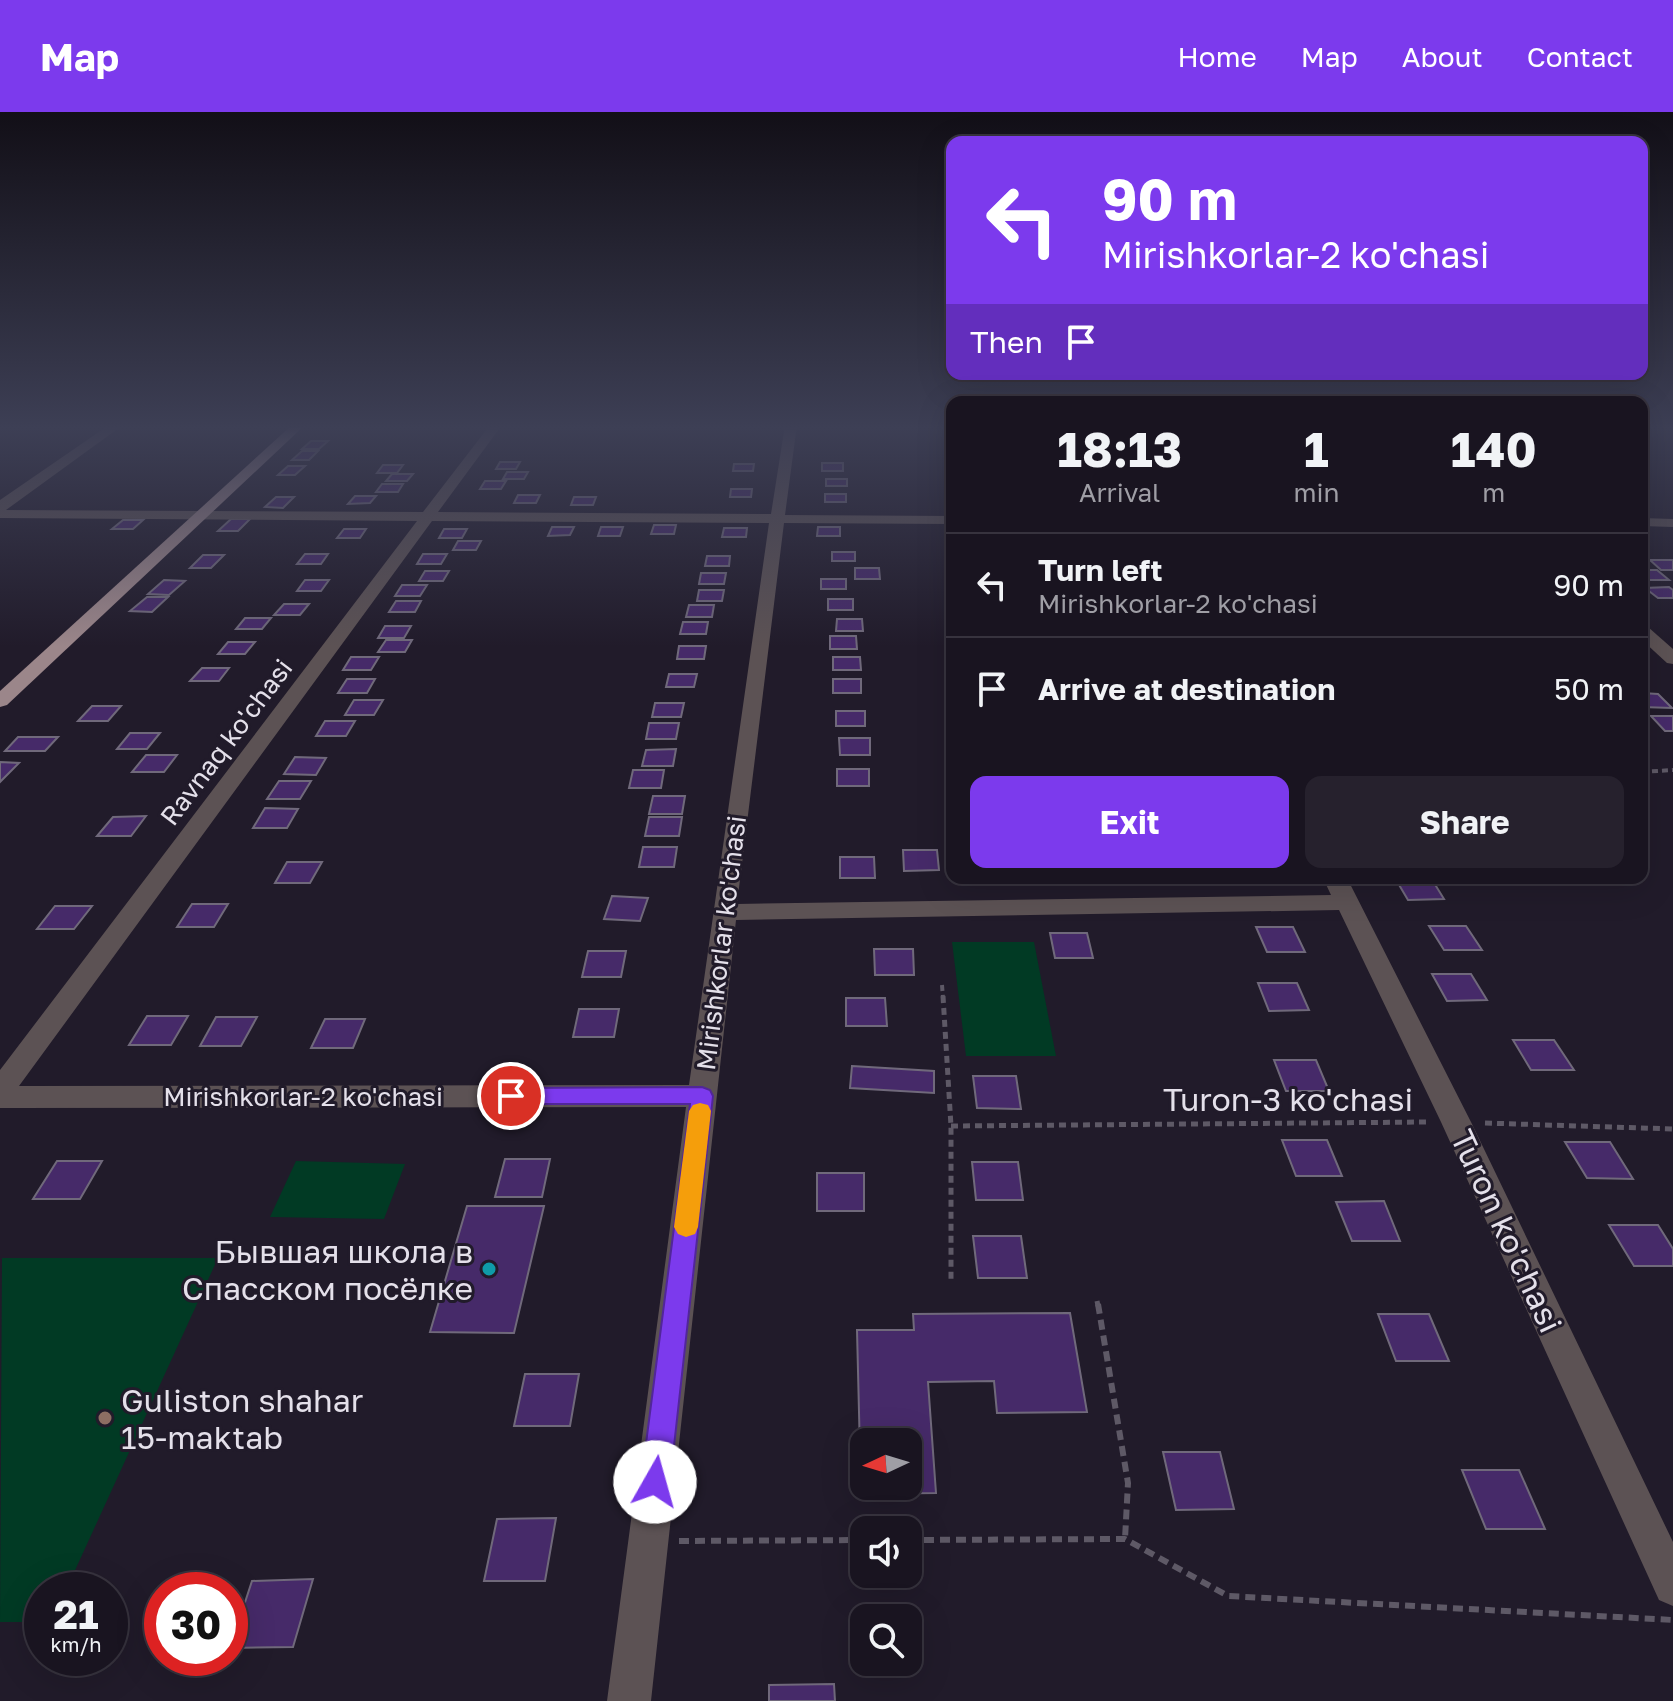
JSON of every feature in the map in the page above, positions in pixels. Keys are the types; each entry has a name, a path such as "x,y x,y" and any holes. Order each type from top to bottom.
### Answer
{"main road":[{"path":"0,701 218,499"}],"street":[{"name":"Ravnaq ko'chasi","path":"0,1094 440,499"},
{"name":"Mirishkorlar ko'chasi","path":"629,1701 778,499"},
{"path":"0,514 946,520"},
{"path":"1648,522 1673,523"},
{"path":"1648,636 1673,659"},
{"path":"725,912 1341,890"},
{"name":"Turon ko'chasi","path":"1341,890 1456,1122 1673,1586"},
{"name":"Mirishkorlar-2 ko'chasi","path":"0,1094 702,1096"}],"path":[{"path":"1648,772 1673,770"},
{"path":"942,985 951,1126 951,1280"},
{"name":"Turon-3 ko'chasi","path":"951,1126 1456,1122 1673,1129"},
{"path":"1097,1301 1128,1483 1125,1539"},
{"path":"922,1540 1125,1539 1228,1596 1673,1620"},
{"path":"648,1541 850,1540"}],"green space":[{"path":"952,942 1034,942 1056,1056 966,1056"},
{"path":"296,1161 405,1164 384,1219 270,1217"},
{"path":"2,1258 218,1258 74,1572 24,1572 24,1622 0,1622"}],"building":[{"path":"274,499 292,499 283,508 265,507"},
{"path":"352,499 373,499 370,503 348,504"},
{"path":"516,499 538,499 536,503 514,503"},
{"path":"573,499 595,499 593,505 571,505"},
{"path":"825,499 846,499 846,502 825,502"},
{"path":"231,519 250,519 238,531 218,531"},
{"path":"123,520 143,520 133,529 112,529"},
{"path":"654,525 676,525 674,534 651,534"},
{"path":"552,527 574,527 570,535 548,536"},
{"path":"601,527 623,527 620,536 598,536"},
{"path":"818,527 840,527 840,536 817,536"},
{"path":"724,528 747,528 746,537 722,537"},
{"path":"344,529 366,529 360,538 337,538"},
{"path":"444,529 467,529 462,538 439,538"},
{"path":"458,541 481,541 476,550 453,550"},
{"path":"832,552 855,552 855,561 832,561"},
{"path":"305,554 328,554 321,564 297,564"},
{"path":"423,554 447,554 441,564 417,564"},
{"path":"203,555 224,555 211,568 190,568"},
{"path":"707,556 730,556 729,566 705,566"},
{"path":"1650,560 1673,560 1673,570 1661,570"},
{"path":"855,568 879,568 880,579 855,579"},
{"path":"1648,570 1657,570 1669,580 1648,580"},
{"path":"425,571 449,571 443,581 419,581"},
{"path":"701,573 726,573 724,584 699,584"},
{"path":"821,579 846,579 846,589 821,589"},
{"path":"164,580 185,581 169,595 148,594"},
{"path":"305,580 329,580 321,591 297,591"},
{"path":"402,585 427,585 420,596 395,596"},
{"path":"1669,587 1673,590 1673,598 1658,598 1648,588"},
{"path":"699,590 724,590 722,601 697,601"},
{"path":"147,597 168,597 152,612 130,611"},
{"path":"828,599 853,599 853,610 828,610"},
{"path":"396,601 421,601 415,612 389,612"},
{"path":"284,604 309,604 300,615 274,615"},
{"path":"689,605 714,605 712,617 686,617"},
{"path":"245,618 271,618 262,629 236,629"},
{"path":"837,619 862,619 863,631 836,631"},
{"path":"683,622 708,622 706,634 680,634"},
{"path":"385,626 411,626 404,638 378,638"},
{"path":"830,636 856,636 857,649 830,649"},
{"path":"386,640 412,640 405,652 378,652"},
{"path":"228,642 255,642 245,654 218,654"},
{"path":"679,646 706,646 704,659 677,659"},
{"path":"351,657 379,657 371,670 343,670"},
{"path":"833,657 860,657 861,670 833,670"},
{"path":"202,668 229,668 219,681 190,681"},
{"path":"669,674 697,674 694,687 666,687"},
{"path":"347,679 375,679 367,693 338,693"},
{"path":"833,679 861,679 861,693 833,693"},
{"path":"1648,693 1658,694 1672,708 1648,707"},
{"path":"354,700 383,700 374,715 345,715"},
{"path":"655,703 684,703 681,717 652,717"},
{"path":"92,706 121,706 108,721 78,721"},
{"path":"836,711 865,711 865,726 836,726"},
{"path":"1651,716 1673,716 1673,731 1665,731"},
{"path":"325,721 355,721 346,736 316,736"},
{"path":"649,723 679,723 676,739 646,739"},
{"path":"130,733 160,733 147,749 117,749"},
{"path":"18,737 58,737 45,751 5,751"},
{"path":"839,738 870,738 870,755 840,755"},
{"path":"676,749 673,766 642,766 646,750"},
{"path":"146,755 177,755 164,772 132,772"},
{"path":"295,757 326,758 316,775 284,774"},
{"path":"0,762 19,763 0,782"},
{"path":"837,769 869,769 869,786 837,786"},
{"path":"633,770 664,770 661,788 629,788"},
{"path":"279,781 311,781 300,799 267,799"},
{"path":"653,796 685,796 682,814 649,814"},
{"path":"265,808 298,809 287,828 253,828"},
{"path":"146,816 131,836 97,836 113,817"},
{"path":"649,817 682,817 679,836 645,836"},
{"path":"643,847 677,847 674,867 639,867"},
{"path":"903,850 937,850 939,870 904,871"},
{"path":"840,857 874,857 875,878 840,878"},
{"path":"287,862 322,862 310,883 275,883"},
{"path":"1399,884 1435,884 1444,899 1408,900"},
{"path":"612,896 648,898 640,921 604,919"},
{"path":"192,904 228,904 214,927 177,927"},
{"path":"55,906 92,906 74,929 37,929"},
{"path":"1429,926 1466,926 1482,950 1444,950"},
{"path":"1256,927 1293,927 1305,952 1267,952"},
{"path":"1050,933 1087,933 1093,958 1055,958"},
{"path":"874,949 913,949 914,975 875,975"},
{"path":"588,951 626,951 621,977 582,977"},
{"path":"1432,974 1471,974 1487,1000 1447,1001"},
{"path":"1258,983 1297,983 1309,1010 1269,1011"},
{"path":"846,998 885,998 887,1026 846,1026"},
{"path":"579,1009 619,1009 614,1037 573,1037"},
{"path":"147,1016 188,1016 171,1045 129,1045"},
{"path":"216,1017 257,1017 241,1046 200,1046"},
{"path":"325,1019 365,1019 353,1048 311,1048"},
{"path":"1513,1040 1554,1040 1574,1070 1531,1070"},
{"path":"1274,1060 1316,1060 1329,1091 1286,1091"},
{"path":"852,1066 934,1071 934,1093 850,1088"},
{"path":"973,1076 1016,1076 1021,1109 977,1108"},
{"path":"1282,1140 1327,1140 1342,1176 1296,1176"},
{"path":"1565,1142 1610,1142 1633,1179 1587,1178"},
{"path":"505,1159 550,1159 542,1197 495,1197"},
{"path":"57,1161 102,1161 80,1199 33,1199"},
{"path":"972,1162 1018,1162 1023,1200 976,1200"},
{"path":"817,1173 864,1173 864,1211 817,1211"},
{"path":"1384,1201 1400,1241 1352,1241 1336,1202"},
{"name":"Бывшая школа в Спасском посёлке","path":"467,1206 544,1206 514,1333 430,1332"},
{"path":"1609,1225 1658,1225 1673,1249 1673,1266 1634,1266"},
{"path":"973,1236 1021,1236 1027,1278 978,1278"},
{"path":"1070,1313 1087,1412 997,1413 994,1381 928,1382 936,1493 922,1493 922,1428 859,1428 857,1330 914,1330 913,1314"},
{"path":"1378,1314 1429,1314 1449,1361 1396,1361"},
{"path":"525,1374 579,1374 570,1426 514,1426"},
{"path":"1163,1452 1220,1452 1234,1509 1176,1510"},
{"path":"1462,1470 1519,1470 1545,1529 1486,1529"},
{"path":"556,1518 545,1581 484,1581 497,1519"},
{"path":"313,1579 293,1647 248,1648 248,1593 252,1581"},
{"path":"834,1684 835,1701 769,1701 769,1685"}],"slow traffic":[{"path":"686,1227 700,1111"}],"place":[{"name":"Бывшая школа в Спасском посёлке","path":"489,1269"},
{"name":"Guliston shahar 15-maktab","path":"105,1418"}],"route":[{"path":"511,1096 702,1096 655,1482"}]}
